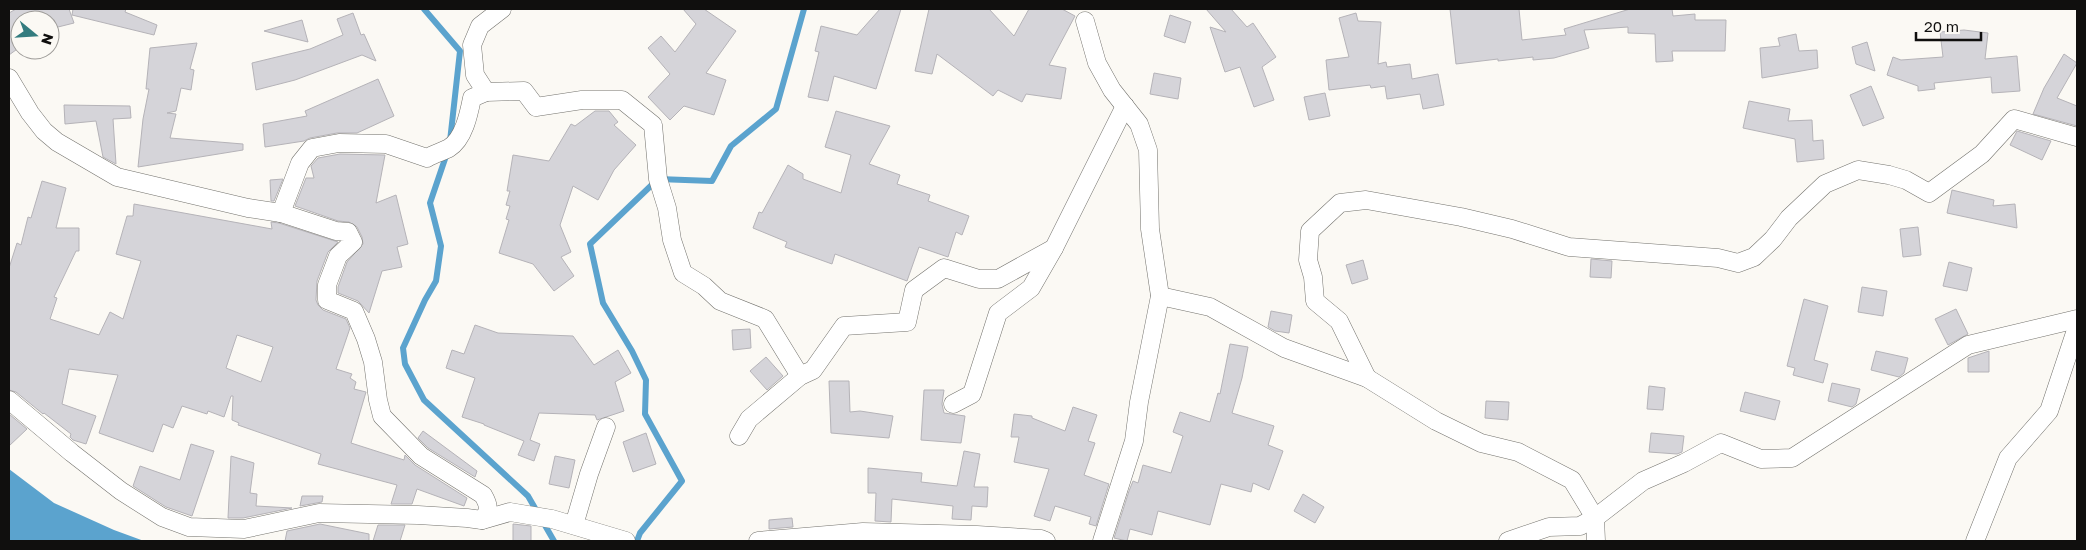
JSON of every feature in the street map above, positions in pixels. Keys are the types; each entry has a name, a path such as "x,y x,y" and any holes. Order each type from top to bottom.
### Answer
{"street":[{"path":"486,92 475,75 472,46 480,26 502,9"},
{"path":"1085,21 1097,62 1112,90 1139,124 1148,150 1150,229 1160,296 1139,402 1134,441 1102,541"},
{"path":"9,78 44,132 56,142 117,177 281,214 336,231 348,232 353,242 338,256 328,285 326,300 354,312 366,339 373,362 382,416 420,456 483,495 488,504 488,514 482,520"},
{"path":"281,214 300,163 312,148 339,143 386,144 427,158 449,148 455,142 468,122 472,98 486,92 524,91 536,107 582,100 622,100 653,125 658,179 667,208 672,240 683,273 704,286 720,300 765,320 800,376"},
{"path":"953,404 972,394 998,314 1031,288 1054,248 1125,106"},
{"path":"1367,378 1339,321 1315,301 1313,277 1308,260 1310,230 1340,204 1366,200 1461,217 1512,229 1570,247 1718,258 1738,263 1754,257 1773,239 1789,218 1825,184 1858,170 1906,180 1929,193 1982,154 2014,119 2077,137"},
{"path":"739,436 749,418 800,376 813,370 844,326 907,322 914,290 944,268 980,279 998,279 1054,248"},
{"path":"1160,296 1210,307 1284,348 1367,378 1436,421 1481,443 1518,452 1572,480 1595,518 1596,541"},
{"path":"1508,541 1548,527 1580,526 1595,518 1643,481 1684,463 1721,442 1761,459 1792,458 1968,345 2077,319"},
{"path":"1974,541 2008,458 2049,411 2077,327"},
{"path":"9,400 121,491 162,517 188,527 244,529 319,513 418,515 482,520 510,512 552,519 626,541"},
{"path":"574,525 589,474 606,427"},
{"path":"758,541 863,532 977,535 1046,541"}],"water":[{"path":"9,469 54,503 114,530 144,541 9,541"}],"building":[{"path":"69,9 74,23 60,26 60,10 14,10"},
{"path":"73,9 126,9 125,12 157,25 154,35 72,15"},
{"path":"683,9 704,9 736,31 706,73 726,80 714,115 684,106 670,120 648,97 670,74 648,48 661,36 675,52 696,24"},
{"path":"880,9 901,9 876,89 834,76 828,101 808,97 819,52 815,51 821,26 857,35"},
{"path":"929,9 989,9 1014,36 1029,9 1062,9 1075,16 1049,65 1066,68 1061,99 1026,94 1022,102 998,90 993,96 937,54 932,74 915,71"},
{"path":"1206,9 1231,9 1247,27 1253,23 1276,57 1262,67 1274,100 1254,107 1240,67 1225,72 1210,27 1226,32"},
{"path":"1450,9 1519,9 1522,40 1566,35 1564,29 1630,9 1672,9 1673,16 1695,14 1695,20 1726,20 1725,51 1672,51 1673,61 1656,62 1655,34 1628,33 1628,27 1584,30 1589,48 1554,58 1533,60 1533,57 1498,61 1498,59 1456,64"},
{"path":"10,12 9,55 9,13"},
{"path":"353,13 361,35 364,34 376,61 362,55 295,80 256,90 252,63 310,49 343,35 337,19"},
{"path":"1356,13 1358,21 1381,22 1378,64 1386,62 1387,67 1410,64 1412,79 1438,74 1444,105 1423,109 1420,94 1387,99 1385,86 1371,88 1370,85 1329,90 1326,60 1349,57 1339,18"},
{"path":"1170,15 1191,22 1185,43 1164,36"},
{"path":"302,20 308,42 264,31"},
{"path":"1964,30 1988,33 1985,59 2017,56 2020,91 1992,93 1991,77 1934,83 1935,89 1918,91 1918,86 1887,75 1893,57 1901,60 1943,57 1940,32"},
{"path":"1796,34 1799,51 1817,50 1818,68 1762,78 1760,48 1780,46 1778,38"},
{"path":"1867,42 1875,71 1856,64 1852,47"},
{"path":"197,43 190,69 194,70 191,90 181,88 176,111 167,113 176,114 170,138 243,144 243,150 138,167 143,119 149,89 146,89 150,48"},
{"path":"2064,54 2077,63 2057,98 2077,106 2077,126 2033,114 2044,88"},
{"path":"1154,73 1181,78 1178,99 1150,94"},
{"path":"378,79 394,116 357,133 337,133 310,138 304,141 265,147 263,124 307,116 305,111"},
{"path":"1871,86 1884,118 1863,126 1850,95"},
{"path":"1325,93 1330,116 1309,120 1304,97"},
{"path":"1749,101 1790,109 1788,121 1812,120 1813,141 1823,140 1824,159 1797,162 1795,139 1743,128"},
{"path":"64,105 130,106 131,118 113,119 116,164 103,157 96,121 65,124"},
{"path":"595,111 609,111 618,122 614,125 636,145 614,170 598,200 573,186 560,225 571,252 561,257 574,276 554,291 533,264 499,253 509,220 506,219 510,206 506,205 510,191 507,191 513,155 549,161 571,124 575,126"},
{"path":"836,111 890,126 869,164 900,175 897,184 930,195 928,201 969,216 962,235 956,232 948,257 919,247 907,281 835,254 832,264 785,247 787,242 753,228 759,212 762,213 788,165 803,174 803,179 841,193 851,155 825,147"},
{"path":"2017,131 2051,141 2042,160 2010,145"},
{"path":"340,154 385,155 376,203 396,195 408,244 397,247 402,267 382,271 369,313 358,301 338,293 338,287 347,262 363,244 357,227 349,222 338,221 295,206 306,178 314,178 311,166 318,158"},
{"path":"283,179 274,201 271,201 270,180"},
{"path":"42,181 66,188 56,228 79,228 79,251 76,251 54,297 57,298 50,319 99,335 110,312 123,319 141,261 116,254 127,216 133,216 134,204 272,229 271,222 279,223 338,242 328,252 317,281 316,300 323,310 346,319 350,328 336,369 352,374 350,378 356,382 354,389 366,392 351,443 404,460 405,455 415,465 467,498 464,506 417,489 412,504 391,504 397,485 318,464 321,454 238,425 239,423 232,420 233,396 231,396 224,417 208,411 207,414 182,406 173,428 163,424 153,452 99,433 118,375 69,369 62,404 96,416 86,444 73,440 70,437 71,434 16,392 9,390 9,268 17,243 21,245 28,217 31,218","holes":["237,335 273,347 261,382 226,368"]},
{"path":"1952,190 1994,200 1993,206 2015,204 2017,228 1947,213"},
{"path":"1918,227 1921,255 1903,257 1900,229"},
{"path":"1591,259 1612,261 1611,278 1590,277"},
{"path":"1363,260 1368,279 1352,284 1346,265"},
{"path":"1949,262 1972,268 1967,291 1943,286"},
{"path":"1862,287 1887,291 1883,316 1858,312"},
{"path":"1804,299 1828,306 1814,360 1828,364 1823,383 1793,375 1795,368 1787,366"},
{"path":"1956,309 1968,334 1948,345 1935,319"},
{"path":"1271,311 1292,315 1289,333 1275,331 1268,327"},
{"path":"475,325 498,333 573,336 594,365 618,350 631,373 615,382 624,411 597,420 595,415 539,413 530,440 540,444 534,461 518,455 524,441 462,417 475,378 446,368 452,350 464,354"},
{"path":"750,329 751,348 733,350 732,330"},
{"path":"1230,344 1248,347 1232,413 1274,426 1268,445 1283,451 1269,490 1253,483 1251,492 1221,484 1210,525 1158,511 1152,535 1130,529 1127,541 1114,538 1129,491 1133,481 1138,483 1143,465 1171,473 1183,436 1173,432 1180,412 1210,422 1218,393 1220,394"},
{"path":"1876,351 1908,358 1904,373 1899,377 1871,370"},
{"path":"1989,351 1989,372 1968,372 1968,358"},
{"path":"766,357 783,376 767,390 750,371"},
{"path":"829,381 849,381 850,412 860,411 893,416 889,438 831,433"},
{"path":"1832,383 1860,389 1856,404 1852,407 1828,401"},
{"path":"1649,386 1665,388 1663,410 1647,409"},
{"path":"924,390 944,390 942,404 944,413 965,416 961,443 921,440"},
{"path":"1745,392 1780,401 1775,420 1740,411"},
{"path":"1486,401 1509,402 1508,420 1485,418"},
{"path":"1073,407 1097,415 1088,441 1095,443 1084,475 1109,484 1096,526 1089,524 1091,517 1055,506 1050,521 1034,516 1049,469 1014,462 1019,437 1011,437 1014,414 1032,416 1032,418 1065,431"},
{"path":"9,414 27,429 9,446"},
{"path":"423,431 477,471 475,477 428,448 418,438"},
{"path":"646,433 656,464 633,472 623,442"},
{"path":"1651,433 1684,436 1682,452 1677,454 1649,452"},
{"path":"191,444 214,451 192,516 166,507 133,486 140,466 180,480"},
{"path":"964,451 980,454 974,487 988,487 987,507 972,506 971,520 952,519 953,506 892,499 891,522 875,521 876,493 868,493 868,468 922,473 921,482 957,486"},
{"path":"231,456 254,463 250,493 257,494 256,506 292,508 243,518 228,518"},
{"path":"555,456 575,460 569,488 549,484"},
{"path":"1303,494 1324,507 1315,523 1294,511"},
{"path":"302,496 323,496 322,502 300,506"},
{"path":"792,518 793,527 769,529 769,520"},
{"path":"320,524 369,534 369,541 285,541 287,531"},
{"path":"513,524 531,526 531,541 513,541"},
{"path":"378,525 405,525 400,541 373,541"}],"waterway":[{"path":"424,9 460,51 450,141"},
{"path":"637,541 640,533 682,481 645,414 646,380 632,351 603,303 590,244 658,179 712,181 731,146 776,109 804,9"},
{"path":"447,153 430,203 441,246 436,281 403,348 405,364 424,400 528,496 554,541"}]}
